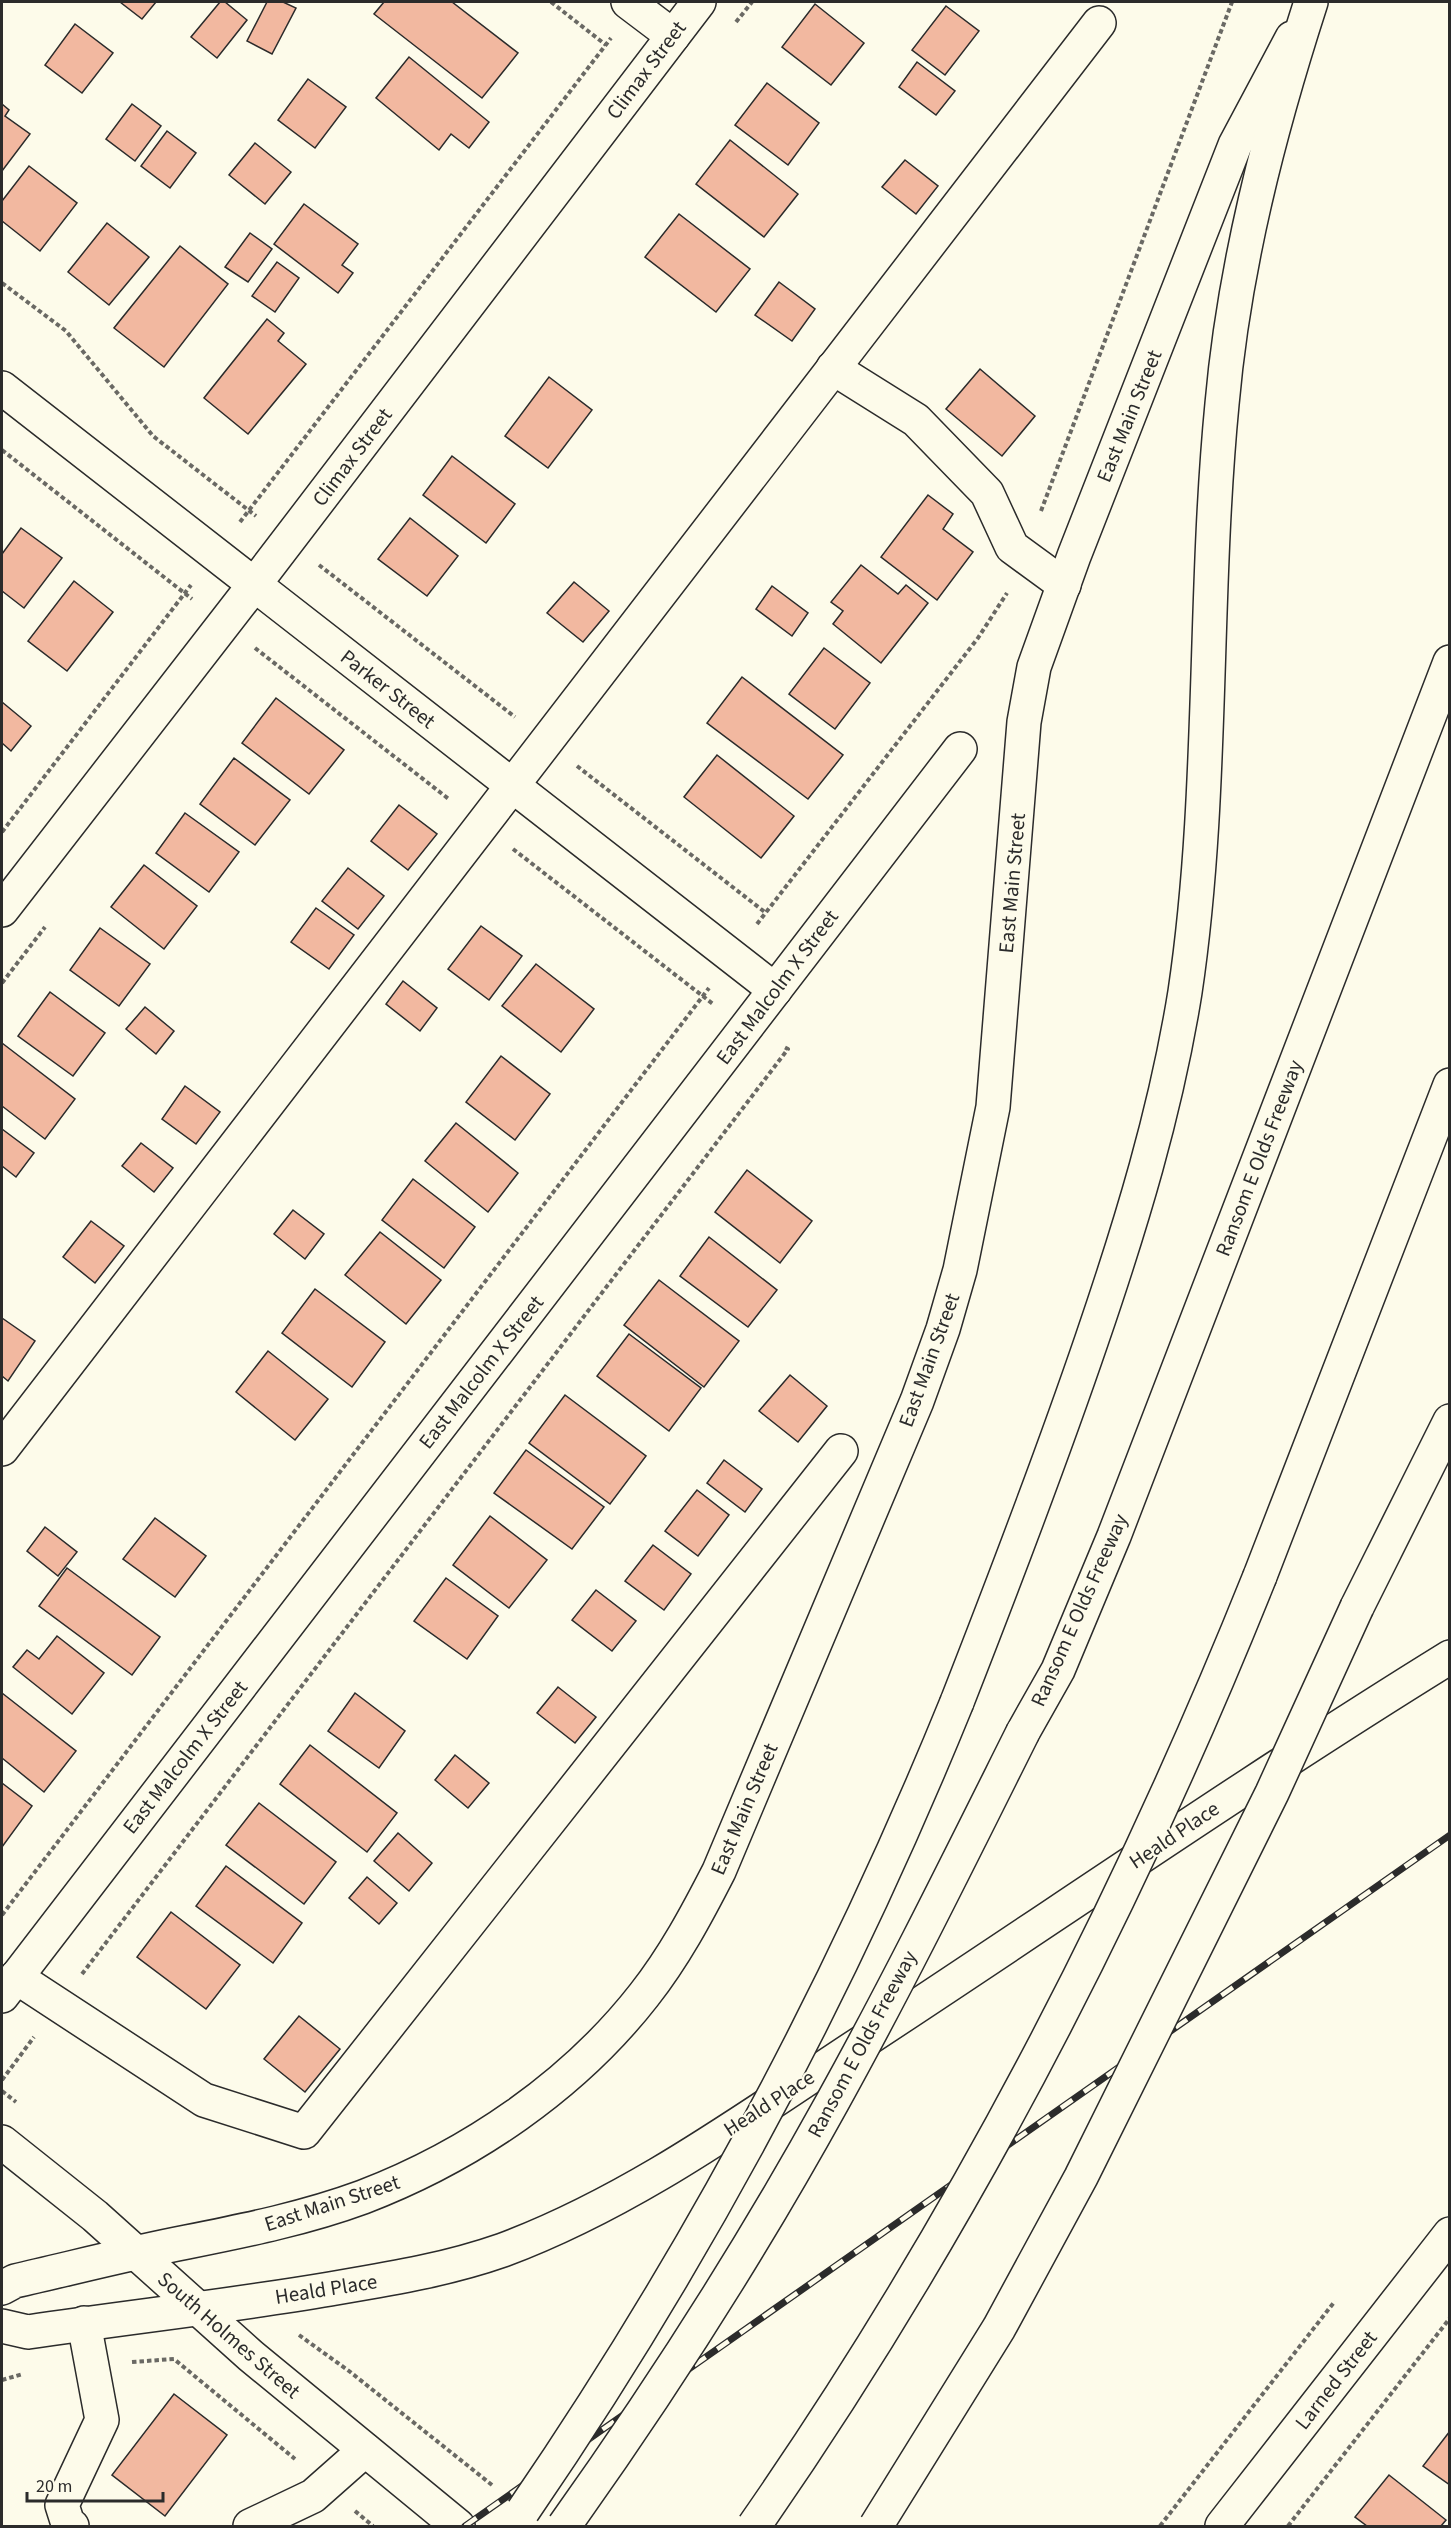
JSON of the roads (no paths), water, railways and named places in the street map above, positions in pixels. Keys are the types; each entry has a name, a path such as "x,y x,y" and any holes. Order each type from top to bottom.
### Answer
{"main road":[{"name":"Climax Street","path":"2,910 288,541 699,2"},
{"path":"512,2526 622,2362 691,2246 772,2101 862,1920 924,1785 1039,1489 1138,1202 1166,1092 1189,964 1203,831 1216,470 1226,363 1246,243 1268,146 1310,3"},
{"name":"East Main Street","path":"2,2288 15,2281 268,2225 362,2197 403,2180 501,2126 578,2065 616,2029 644,1995 695,1918 719,1871 917,1401 943,1329 960,1270 993,1107 1024,722 1034,667 1235,145 1310,3"},
{"path":"632,4 672,36"},
{"path":"2,1449 1099,22"},
{"path":"833,368 916,420 987,493 1012,547 1064,585"},
{"name":"Parker Street","path":"2,388 775,990"},
{"name":"Ransom E Olds Freeway","path":"564,2526 667,2376 785,2185 877,2020 1023,1732 1058,1670 1114,1536 1449,662"},
{"name":"East Malcolm X Street","path":"9,1986 960,749"},
{"path":"754,2526 894,2311 1046,2044 1103,1930 1183,1760 1260,1576 1449,1085"},
{"path":"876,2526 999,2328 1081,2177 1272,1793 1357,1607 1449,1421"},
{"path":"9,1986 58,2005 204,2100 304,2133 841,1451"},
{"path":"1360,1712 1449,1635"},
{"name":"Heald Place","path":"2,2326 28,2332 418,2275 478,2258 576,2220 675,2164 1029,1933 1222,1802 1449,1657"},
{"name":"South Holmes Street","path":"2,2142 95,2216 250,2356 458,2526"},
{"name":"Larned Street","path":"1222,2526 1449,2234"},
{"path":"72,2526 68,2524 62,2505 102,2420 84,2323"},
{"path":"250,2526 313,2496 365,2450"}],"railway":[{"path":"465,2526 1450,1835"}]}
